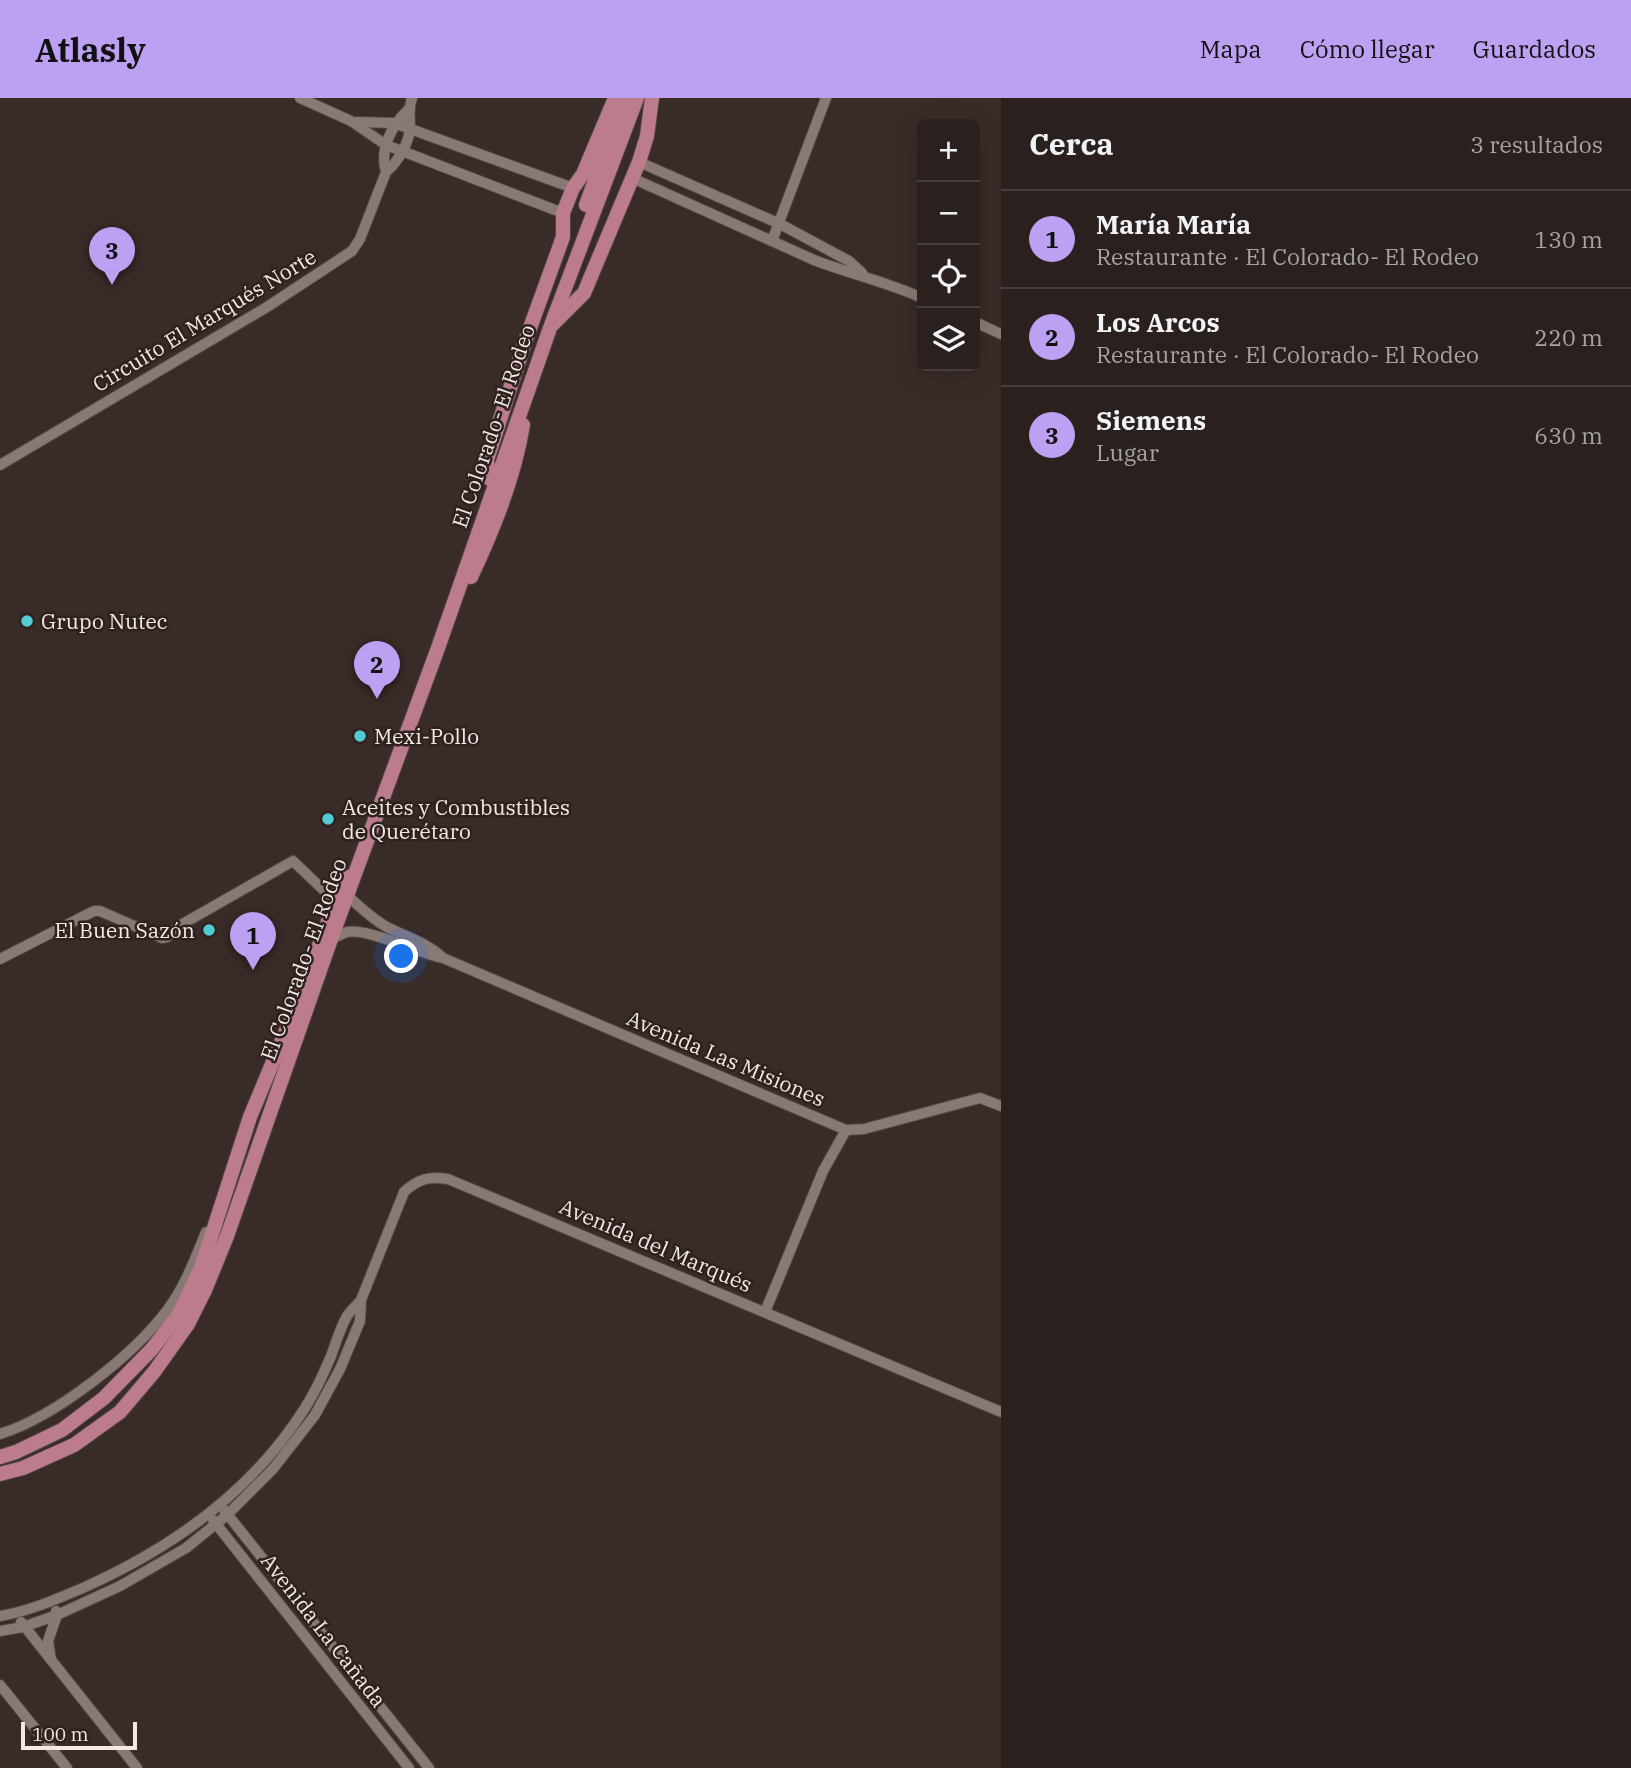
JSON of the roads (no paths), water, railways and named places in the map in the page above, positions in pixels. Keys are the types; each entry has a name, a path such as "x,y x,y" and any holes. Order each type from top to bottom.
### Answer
{"main road":[{"path":"490,479 487,460 526,339 563,237 563,213 573,188 583,174 615,98"},
{"name":"El Colorado- El Rodeo","path":"0,1474 23,1468 74,1445 120,1412 154,1372 188,1324 227,1236 331,939 342,898 625,98"},
{"name":"El Colorado- El Rodeo","path":"0,1457 62,1430 104,1398 152,1349 179,1314 201,1268 250,1116 342,898 438,648 488,540 516,463 532,378 637,98"},
{"path":"550,328 584,293 639,162 652,98"}],"street":[{"path":"300,98 351,121 386,145 402,152 563,213"},
{"name":"Circuito El Marqués Norte","path":"0,465 267,307 345,257 357,245 386,172 402,152 411,129 408,110 412,98"},
{"path":"772,241 826,98"},
{"name":"Circuito El Marqués Norte","path":"386,172 383,162 386,145 394,123 408,110"},
{"path":"351,121 394,123 573,188"},
{"path":"639,162 780,224 849,261 864,275"},
{"path":"632,178 844,271 864,275 917,296"},
{"path":"980,324 1001,334"},
{"path":"0,960 94,911 100,911 162,938 167,937 179,926 293,861 342,898"},
{"name":"Avenida Las Misiones","path":"342,898 387,927 428,944 443,958"},
{"name":"Avenida Las Misiones","path":"331,939 357,932 443,958 846,1130"},
{"path":"765,1312 823,1171 846,1130 864,1129 980,1098 1001,1106"},
{"name":"Avenida del Marqués","path":"284,1444 315,1415 340,1369 360,1321 361,1300 404,1192 414,1182 431,1177 448,1179 1001,1412"},
{"path":"0,1434 23,1425 92,1384 147,1333 183,1286 209,1225 218,1216"},
{"name":"Avenida del Marqués","path":"0,1632 57,1615 134,1578 186,1548 228,1515 273,1469 328,1364 347,1316 361,1300"},
{"path":"0,1616 53,1601 128,1566 209,1515 284,1444"},
{"path":"220,1506 429,1768"},
{"name":"Avenida La Cañada","path":"209,1515 409,1768"},
{"path":"128,1566 134,1578"},
{"path":"91,1584 95,1597"},
{"path":"52,1662 48,1641 57,1615 53,1601"},
{"path":"18,1613 23,1627 136,1768"},
{"path":"0,1685 66,1768"},
{"path":"394,1751 407,1740"}],"place":[{"name":"Siemens","path":"112,285"},
{"name":"Grupo Nutec","path":"27,621"},
{"name":"Los Arcos","path":"377,699"},
{"name":"Mexi-Pollo","path":"360,736"},
{"name":"Aceites y Combustibles de Querétaro","path":"328,819"},
{"name":"El Buen Sazón","path":"209,930"},
{"name":"María María","path":"253,970"}]}
